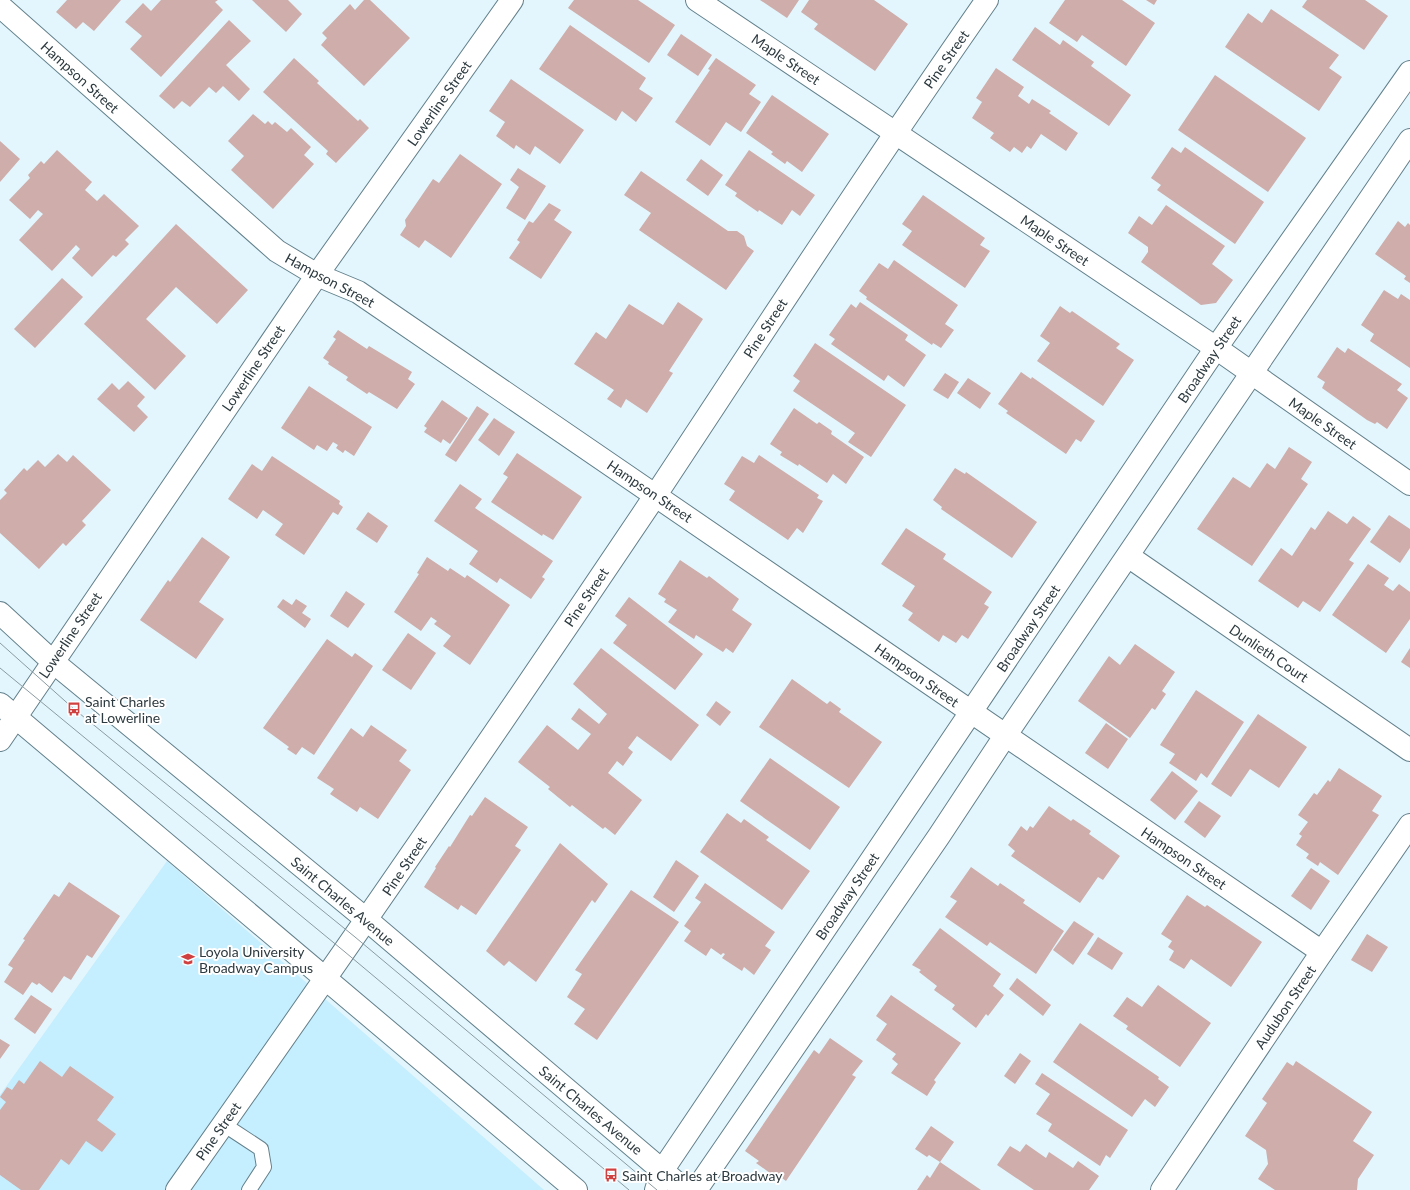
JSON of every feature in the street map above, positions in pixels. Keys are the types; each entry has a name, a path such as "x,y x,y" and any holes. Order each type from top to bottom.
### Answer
{"street":[{"name":"Lowerline Street","path":"0,740 7,711 52,661 317,275 512,0"},
{"name":"Maple Street","path":"697,0 1253,373 1410,484"},
{"name":"Pine Street","path":"177,1190 367,920 656,494 895,132 987,0"},
{"name":"Hampson Street","path":"0,6 277,251 317,275 358,292 656,494 970,712 1322,952"},
{"name":"Broadway Street","path":"659,1180 970,712 1216,348 1410,72"},
{"path":"696,1190 939,836 1005,736 1410,140"},
{"name":"Dunlieth Court","path":"1128,556 1410,750"},
{"name":"Saint Charles Avenue","path":"0,613 52,661 367,920 659,1180 685,1190"},
{"path":"7,711 576,1190"},
{"name":"Audubon Street","path":"1162,1190 1322,952 1410,825"}],"lane":[{"path":"223,1124 261,1149 264,1167 249,1190"}],"shaded area":[{"name":"Loyola University Broadway Campus","path":"167,861 544,1190 0,1190 0,1095"}],"building":[{"path":"67,0 121,0 94,31 83,22 76,29 56,12"},
{"path":"161,0 218,0 215,2 223,10 161,77 130,49 142,36 125,22 143,3 151,11"},
{"path":"252,0 288,0 302,14 286,32"},
{"path":"364,0 370,0 410,38 364,86 321,45 327,38 322,33 350,4 355,10"},
{"path":"574,0 638,0 675,25 649,63 568,8"},
{"path":"760,0 799,0 787,18"},
{"path":"809,0 874,0 908,24 875,71 814,29 818,24 801,12"},
{"path":"1065,0 1122,0 1155,23 1126,66 1082,35 1077,42 1049,23"},
{"path":"1146,0 1157,0 1154,5"},
{"path":"1307,0 1365,0 1388,16 1364,50 1302,7"},
{"path":"1271,9 1339,55 1329,68 1342,77 1319,111 1225,47 1248,13 1262,23"},
{"path":"229,20 251,41 226,65 250,89 239,101 223,86 216,93 209,87 190,107 182,101 174,109 159,96"},
{"path":"570,25 646,78 639,89 653,98 636,122 622,111 616,121 539,69"},
{"path":"1035,27 1060,45 1063,40 1094,62 1091,66 1131,95 1109,126 1012,60"},
{"path":"681,34 712,55 698,76 667,55"},
{"path":"294,58 319,81 317,83 358,121 360,119 369,128 336,163 326,154 328,151 263,92"},
{"path":"716,58 756,85 749,94 761,102 741,132 726,122 710,146 675,122 710,70 708,69"},
{"path":"996,68 1024,87 1018,96 1029,104 1032,99 1051,111 1049,113 1078,133 1066,151 1041,134 1031,149 1027,146 1022,153 1014,147 1010,152 990,138 994,133 972,118 982,102 976,98"},
{"path":"1215,75 1306,138 1268,192 1178,130"},
{"path":"511,79 584,130 560,164 535,146 530,155 516,145 514,149 496,136 505,122 489,111"},
{"path":"772,95 829,134 802,172 787,161 785,164 771,154 773,152 746,133"},
{"path":"253,114 265,124 268,121 272,125 275,122 287,132 291,128 311,147 304,155 314,164 273,209 231,170 244,156 228,141"},
{"path":"0,141 20,159 0,182"},
{"path":"1172,147 1181,153 1185,147 1264,202 1235,244 1157,190 1161,185 1151,178"},
{"path":"57,150 92,182 85,190 97,201 104,194 139,226 125,240 129,244 116,257 113,255 92,277 72,258 80,249 76,245 52,271 19,240 43,214 38,210 30,219 9,200 30,178 28,175 41,161 44,164"},
{"path":"749,150 815,195 800,216 792,210 782,225 759,210 758,212 735,196 737,193 725,185"},
{"path":"460,154 502,184 451,258 425,240 419,248 400,235 406,226 405,220 433,179 439,183"},
{"path":"701,159 723,175 708,196 686,180"},
{"path":"518,168 546,186 525,220 506,208 519,187 510,180"},
{"path":"641,171 728,231 737,231 744,236 747,246 754,251 726,290 639,230 651,213 624,195"},
{"path":"923,195 985,238 980,245 990,251 965,288 902,245 912,231 902,224"},
{"path":"549,203 561,210 554,220 572,232 541,279 509,258 520,242 517,240 529,221 533,223"},
{"path":"1166,205 1225,246 1212,264 1233,280 1216,303 1201,305 1141,262 1148,252 1148,247 1128,233 1139,216 1152,225"},
{"path":"1398,221 1405,227 1408,223 1410,225 1410,283 1404,279 1406,276 1375,254"},
{"path":"176,224 248,290 217,324 176,287 146,319 186,356 155,390 84,324"},
{"path":"894,260 958,305 945,324 954,330 941,348 933,343 932,345 866,299 867,297 859,291 879,263 888,269"},
{"path":"62,278 83,297 35,348 14,329"},
{"path":"1384,290 1398,299 1401,294 1410,300 1410,368 1370,341 1374,334 1361,325"},
{"path":"678,302 703,319 669,371 673,373 647,413 626,399 621,408 607,399 614,390 574,364 596,332 606,339 629,304 663,325"},
{"path":"860,302 908,335 905,340 926,355 904,387 888,375 884,381 831,344 835,339 829,335 851,304 856,308"},
{"path":"1060,306 1070,313 1072,311 1120,344 1116,348 1134,360 1103,406 1037,361 1050,343 1040,336"},
{"path":"338,330 367,349 369,346 412,372 408,379 415,384 397,409 369,392 367,394 346,380 348,377 328,364 329,362 323,358 336,339 333,337"},
{"path":"815,343 906,405 871,457 848,442 855,433 793,391 800,381 793,376"},
{"path":"1337,347 1345,353 1348,348 1402,384 1397,390 1408,398 1387,429 1377,422 1375,424 1367,420 1322,388 1325,382 1317,377"},
{"path":"1021,372 1031,379 1032,377 1095,421 1081,442 1076,439 1066,454 1006,413 1008,411 998,404"},
{"path":"945,373 959,382 948,399 933,390"},
{"path":"968,378 991,393 980,409 957,393"},
{"path":"128,381 145,397 137,406 148,417 134,432 97,399 112,383 119,390"},
{"path":"309,386 372,427 354,456 345,450 343,453 336,448 338,445 333,442 327,451 317,445 314,450 281,428"},
{"path":"442,400 468,418 450,444 443,439 441,443 424,432 427,428 424,426"},
{"path":"477,406 489,414 456,462 445,455"},
{"path":"794,408 817,424 819,422 832,431 831,434 864,457 846,484 833,474 827,483 799,464 798,466 780,455 782,452 770,444"},
{"path":"494,418 515,432 499,456 478,440"},
{"path":"1289,447 1312,462 1301,479 1308,484 1252,566 1197,529 1233,477 1250,488 1267,463 1275,469"},
{"path":"517,453 582,497 553,540 543,534 542,536 491,502 508,477 503,474"},
{"path":"58,454 67,462 73,455 111,490 82,521 86,525 66,546 63,543 39,569 0,533 0,500 7,493 4,490 24,468 27,471 38,460 45,467"},
{"path":"759,455 819,495 817,498 823,501 803,533 797,528 788,540 729,500 735,491 724,484 742,456 754,463"},
{"path":"272,456 340,501 339,504 343,507 338,515 333,512 304,555 275,535 283,524 263,510 257,519 228,499 252,464 262,471"},
{"path":"955,468 965,474 966,472 1037,522 1012,558 941,509 942,507 933,500"},
{"path":"460,484 482,499 475,508 553,561 542,577 545,579 531,599 500,578 497,583 469,564 478,551 434,521"},
{"path":"1328,511 1347,524 1353,516 1371,529 1349,560 1354,563 1320,612 1303,601 1298,608 1258,581 1281,548 1292,556 1311,527 1315,530"},
{"path":"368,512 388,526 377,543 356,529"},
{"path":"1389,515 1410,529 1410,548 1400,563 1370,542"},
{"path":"906,528 946,554 943,559 992,592 984,604 989,607 968,639 962,635 956,643 943,635 939,642 908,620 913,613 902,606 915,586 881,564"},
{"path":"202,537 230,557 199,602 224,619 196,659 140,620 168,580 170,582"},
{"path":"427,557 448,571 450,568 465,578 467,575 510,605 470,665 443,646 451,636 434,624 437,621 431,617 421,631 394,612 419,574 417,573"},
{"path":"680,560 707,578 709,576 739,599 732,610 752,624 733,653 726,648 723,652 696,635 694,639 668,622 677,610 664,602 666,599 658,594"},
{"path":"1368,564 1389,578 1384,585 1393,591 1399,584 1410,592 1410,619 1386,653 1332,615"},
{"path":"346,591 365,604 348,628 330,616"},
{"path":"629,597 703,654 675,690 613,643 627,625 615,616"},
{"path":"283,599 292,605 296,599 307,606 302,613 311,619 305,628 277,607"},
{"path":"408,633 436,653 411,690 382,670"},
{"path":"327,639 352,657 355,653 373,666 314,755 302,747 296,755 287,749 289,747 263,728"},
{"path":"1135,644 1175,672 1162,691 1166,694 1155,710 1152,708 1130,738 1078,701 1109,656 1120,665"},
{"path":"601,648 699,725 671,761 637,736 628,748 633,752 623,766 617,761 608,773 642,800 615,835 605,827 603,829 572,805 570,807 548,789 550,787 518,762 547,725 578,750 591,734 571,719 579,708 599,724 607,714 573,684"},
{"path":"1410,648 1410,668 1401,662"},
{"path":"792,679 827,704 830,701 841,709 839,712 882,742 849,788 759,727"},
{"path":"1196,690 1244,722 1207,778 1201,773 1196,781 1169,763 1175,754 1160,745"},
{"path":"716,701 731,712 720,726 706,715"},
{"path":"1258,714 1307,747 1279,788 1250,769 1231,797 1211,784"},
{"path":"1106,723 1128,739 1108,769 1085,753"},
{"path":"371,725 407,750 399,761 411,770 378,819 360,807 357,812 330,794 334,789 317,778 351,728 363,737"},
{"path":"770,758 840,807 810,850 740,801"},
{"path":"1339,768 1382,796 1372,811 1379,815 1338,875 1320,862 1318,866 1306,858 1309,854 1296,845 1302,836 1299,834 1308,822 1298,815 1314,793 1317,795 1328,780 1330,782"},
{"path":"1172,771 1198,791 1175,820 1150,800"},
{"path":"485,797 528,827 515,846 521,850 476,915 461,905 458,910 424,887 436,868 435,867 449,846 450,847 470,815 472,816"},
{"path":"1199,801 1221,816 1205,838 1184,822"},
{"path":"1049,806 1071,821 1073,819 1091,831 1089,834 1120,856 1103,880 1098,877 1080,903 1011,856 1015,851 1008,845 1021,826 1027,831 1030,826 1033,828"},
{"path":"727,813 741,823 744,819 769,837 766,840 810,871 782,910 700,852"},
{"path":"560,843 608,884 595,903 592,900 536,982 509,961 504,966 486,951"},
{"path":"676,860 699,876 674,912 653,897"},
{"path":"971,867 998,886 1000,883 1025,900 1023,903 1064,931 1036,974 990,942 987,946 945,917 957,901 950,897"},
{"path":"1311,868 1330,881 1311,910 1291,896"},
{"path":"69,882 120,916 92,958 87,955 71,980 64,976 52,993 39,983 37,985 32,982 23,995 4,982 13,968 8,965 25,940 23,939 54,894 59,897"},
{"path":"705,883 775,932 765,946 771,950 754,975 744,967 742,971 722,958 725,954 723,953 721,955 711,948 706,956 684,941 691,931 684,926 701,902 695,898"},
{"path":"631,890 679,922 597,1040 574,1024 585,1009 567,997 582,974 575,970"},
{"path":"1187,895 1205,907 1207,905 1262,942 1231,987 1191,959 1184,969 1169,960 1174,951 1168,947 1172,941 1161,934"},
{"path":"1074,921 1094,934 1073,965 1053,950"},
{"path":"940,928 1001,974 993,986 1004,995 988,1016 986,1014 976,1028 952,1009 955,1005 934,990 937,986 919,972 921,970 912,965"},
{"path":"1367,934 1388,947 1372,972 1351,960"},
{"path":"1098,937 1123,953 1112,970 1087,954"},
{"path":"1017,978 1051,1005 1043,1016 1009,989"},
{"path":"1158,985 1211,1023 1180,1067 1126,1029 1128,1026 1113,1016 1127,997 1142,1007"},
{"path":"31,995 52,1009 35,1034 14,1019"},
{"path":"891,995 961,1043 934,1080 936,1082 927,1096 891,1073 898,1064 892,1059 896,1054 876,1040 887,1024 876,1016"},
{"path":"1080,1023 1159,1077 1158,1079 1169,1087 1155,1107 1145,1099 1132,1117 1053,1062"},
{"path":"830,1038 863,1061 852,1075 856,1077 786,1181 779,1176 777,1178 756,1163 759,1161 745,1151 814,1050 819,1054"},
{"path":"0,1039 10,1045 0,1059"},
{"path":"1020,1053 1031,1061 1015,1084 1004,1076"},
{"path":"40,1061 62,1077 70,1066 114,1097 97,1120 116,1134 102,1152 86,1141 69,1165 61,1159 39,1190 21,1190 0,1175 0,1110 6,1102 0,1097 7,1087 12,1090 19,1080 24,1084"},
{"path":"1296,1061 1372,1112 1353,1141 1374,1155 1358,1179 1357,1190 1275,1190 1258,1179 1268,1164 1266,1150 1245,1136 1267,1103 1262,1099 1287,1062 1293,1066"},
{"path":"1042,1073 1128,1130 1110,1158 1106,1155 1100,1166 1048,1131 1052,1124 1036,1114 1050,1094 1035,1084"},
{"path":"931,1126 954,1142 940,1162 929,1155 927,1157 915,1149"},
{"path":"1026,1144 1046,1158 1049,1152 1073,1168 1078,1161 1099,1176 1089,1190 1034,1190 997,1165 1010,1146 1020,1152"},
{"path":"940,1162 981,1190 917,1190 927,1175 930,1178"}],"tram line":[{"path":"0,643 74,709 355,937 657,1190"},
{"path":"0,668 345,952 629,1190"}],"place":[{"name":"Saint Charles at Lowerline","path":"74,709"},
{"name":"Loyola University Broadway Campus","path":"188,959"},
{"name":"Saint Charles at Broadway","path":"611,1175"}]}
